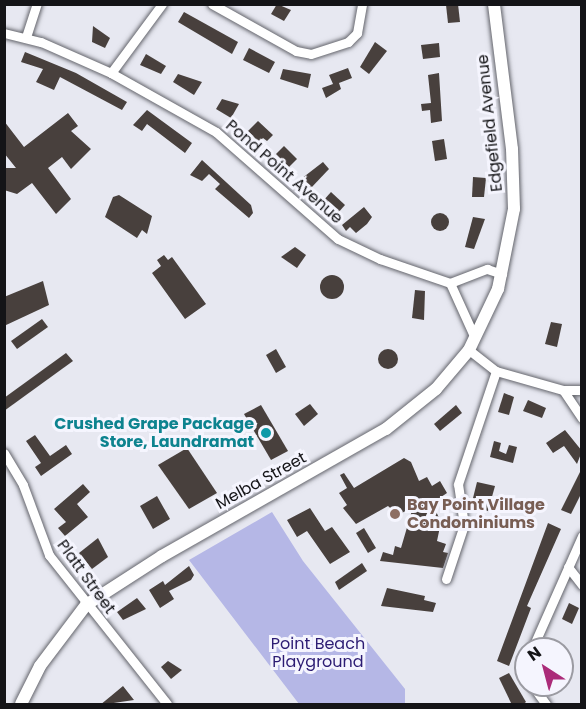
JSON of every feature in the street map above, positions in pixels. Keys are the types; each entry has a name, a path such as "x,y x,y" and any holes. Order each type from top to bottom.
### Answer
{"main road":[{"name":"Edgefield Avenue","path":"494,4 514,186 502,274"},
{"name":"Melba Street","path":"21,705 40,666 86,605 162,556 386,429 436,388 469,350 476,338 502,274"}],"street":[{"path":"26,37 37,4"},
{"path":"111,73 162,4"},
{"path":"212,4 296,51 311,54 348,42 357,33 362,4"},
{"name":"Pond Point Avenue","path":"4,33 26,37 111,73 228,141 338,239 380,259 450,283"},
{"path":"476,338 450,283 487,269 502,274"},
{"path":"469,350 496,371 563,390 582,390"},
{"path":"446,579 464,525 458,484 496,371"},
{"path":"563,390 582,418"},
{"name":"Platt Street","path":"4,453 23,485 49,555 86,605 167,705"},
{"path":"537,637 582,536"},
{"path":"568,567 582,585"}],"green space":[{"name":"Point Beach Playground","path":"272,512 303,561 405,689 405,704 299,704 189,560"}],"building":[{"path":"277,4 291,10 284,21 271,14"},
{"path":"458,4 460,22 448,23 446,5"},
{"path":"184,12 238,42 232,54 178,22"},
{"path":"93,26 110,38 105,48 92,42"},
{"path":"375,42 387,51 369,74 360,67"},
{"path":"439,43 440,57 423,59 421,45"},
{"path":"249,48 275,62 269,73 243,60"},
{"path":"25,52 76,73 127,102 122,110 60,77 54,90 36,82 43,69 21,62"},
{"path":"146,54 166,66 161,74 140,65"},
{"path":"348,68 352,78 339,83 341,89 326,98 322,88 333,84 329,75"},
{"path":"283,69 311,74 308,88 280,79"},
{"path":"439,73 442,121 431,123 430,110 422,111 421,104 431,103 428,75"},
{"path":"178,74 202,82 194,95 173,82"},
{"path":"222,99 239,104 231,118 216,109"},
{"path":"147,110 192,143 185,153 147,124 142,131 133,125"},
{"path":"68,113 78,126 71,131 91,149 71,169 62,157 48,168 71,199 56,214 32,183 17,194 4,190 4,168 16,168 4,153 4,121 24,147"},
{"path":"258,121 273,135 267,141 263,138 259,142 248,131"},
{"path":"444,139 447,159 435,161 432,141"},
{"path":"284,146 297,159 289,167 276,154"},
{"path":"202,160 251,205 253,213 249,218 215,189 220,184 209,174 202,181 190,175"},
{"path":"323,162 329,169 310,189 301,179"},
{"path":"473,177 486,178 484,197 472,197"},
{"path":"331,192 345,205 337,214 323,201"},
{"path":"119,195 152,216 147,234 142,230 137,238 105,217 113,197"},
{"path":"364,207 372,217 367,224 356,233 350,227 346,231 342,225"},
{"path":"440,213 446,216 449,222 446,228 440,231 434,228 431,222 434,216"},
{"path":"473,217 485,219 474,249 465,247"},
{"path":"295,247 306,255 297,268 281,257"},
{"path":"164,255 168,260 172,257 206,304 185,319 152,273 161,266 157,260"},
{"path":"332,275 341,278 344,287 341,296 332,299 323,296 320,287 323,278"},
{"path":"43,281 49,305 4,326 4,297"},
{"path":"415,290 425,291 424,320 412,318"},
{"path":"42,319 48,327 17,349 11,341"},
{"path":"551,322 562,324 557,347 545,344"},
{"path":"276,349 286,367 276,373 266,355"},
{"path":"388,349 395,352 398,359 395,366 388,369 381,366 378,359 381,352"},
{"path":"66,353 73,361 4,411 4,398"},
{"path":"504,393 514,397 509,415 498,412"},
{"path":"528,400 546,408 542,418 523,411"},
{"path":"310,404 318,414 304,426 295,414"},
{"name":"Crushed Grape Package Store, Laundramat","path":"261,405 288,451 271,460 244,414"},
{"path":"456,405 462,413 440,431 434,424"},
{"path":"565,430 582,451 577,464 564,446 553,453 546,443"},
{"path":"35,435 50,456 66,445 72,454 41,476 35,467 41,463 26,441"},
{"path":"494,441 501,443 499,451 506,454 509,445 517,447 513,463 490,457"},
{"path":"187,448 217,493 189,509 158,465"},
{"path":"404,458 411,462 419,481 427,477 432,486 440,481 447,493 432,503 441,522 437,541 446,544 443,552 448,553 443,568 380,561 383,552 393,555 395,546 401,548 413,507 398,515 388,506 356,524 343,508 347,505 339,493 347,488 340,475 344,473 354,488"},
{"path":"582,468 582,492 571,514 561,510"},
{"path":"477,482 495,486 488,511 471,506"},
{"path":"83,484 90,492 77,504 88,517 65,536 58,528 66,522 54,509"},
{"path":"157,496 170,519 153,529 140,506"},
{"path":"310,508 325,531 332,527 350,552 330,564 307,531 297,537 287,520"},
{"path":"548,523 561,529 527,606 531,608 520,637 514,637 514,653 509,666 497,661"},
{"path":"364,528 376,548 368,553 356,533"},
{"path":"98,538 108,557 92,569 79,553"},
{"path":"362,563 367,571 339,590 335,582"},
{"path":"189,566 194,575 191,580 169,591 174,599 160,608 149,590 163,581 165,585"},
{"path":"387,588 425,596 424,600 436,603 433,612 381,606"},
{"path":"137,598 146,609 123,620 117,612"},
{"path":"569,603 579,608 572,624 562,619"},
{"path":"168,661 182,670 171,679 161,667"},
{"path":"509,673 514,682 514,697 523,697 526,702 522,705 512,705 499,678"},
{"path":"123,686 134,700 100,705 111,696"}],"place":[{"name":"Crushed Grape Package Store, Laundramat","path":"266,433"},
{"name":"Bay Point Village Condominiums","path":"395,514"}]}
